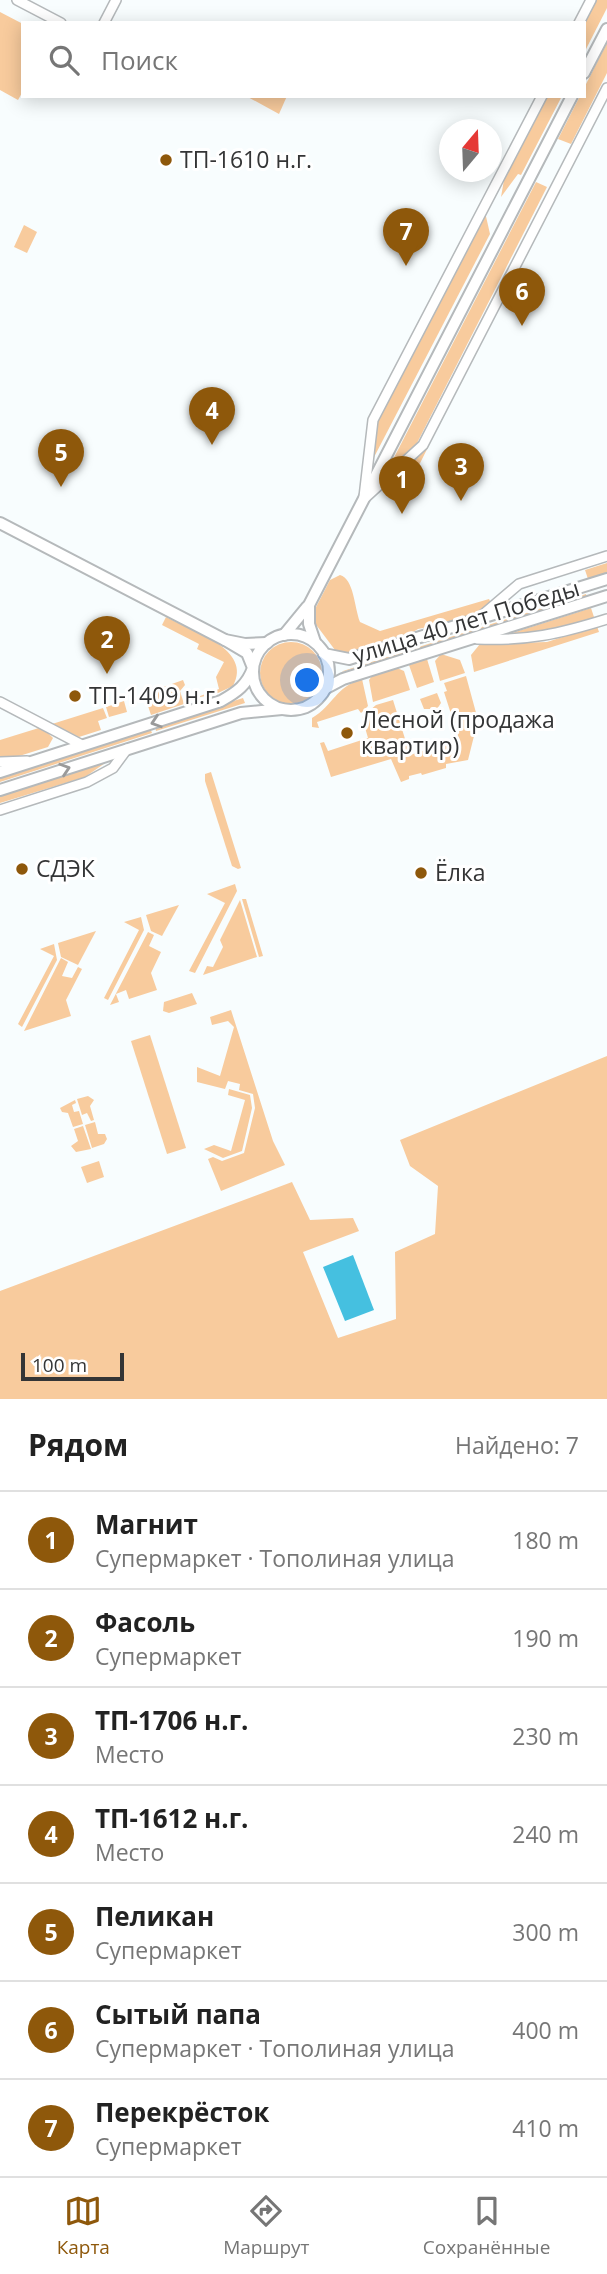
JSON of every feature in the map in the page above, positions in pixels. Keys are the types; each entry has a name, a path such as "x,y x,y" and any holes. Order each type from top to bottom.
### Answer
{"main road":[{"path":"586,69 607,29"},
{"path":"225,640 245,644 267,643 284,635 309,605 571,98"},
{"path":"0,523 247,653 254,668 260,694 282,709"},
{"name":"улица 40 лет Победы","path":"324,654 349,659 607,579"},
{"name":"улица 40 лет Победы","path":"326,688 343,679 607,596"},
{"path":"0,790 241,713 308,707 326,688 330,671 324,654 315,642 308,615 309,605"},
{"path":"284,635 303,636 315,642"},
{"path":"0,772 221,701 242,688 267,643"}],"street":[{"path":"17,0 57,21"},
{"path":"105,21 116,0"},
{"path":"580,21 591,0"},
{"path":"364,498 424,445 607,88"},
{"path":"364,498 373,420 541,98"},
{"path":"476,621 519,584 607,556"},
{"name":"улица 40 лет Победы","path":"471,639 513,640 554,636 607,619"},
{"path":"0,702 82,745"},
{"path":"0,810 87,782 113,768 127,749"},
{"path":"0,762 36,760"}],"shaded area":[{"path":"596,0 607,0 607,8 586,49 585,21"},
{"path":"0,12 21,23 21,95 18,100 0,90"},
{"path":"607,43 607,73 571,144 558,139 579,98 586,98 586,84"},
{"path":"250,98 286,98 279,114"},
{"path":"545,98 561,98 521,175 518,174 501,197 505,174"},
{"path":"536,182 547,187 414,449 385,475"},
{"path":"485,212 490,234 371,463 375,422"},
{"path":"24,225 37,232 27,253 14,247"},
{"path":"479,346 408,487 394,479 421,453"},
{"path":"607,563 607,576 589,582 585,570"},
{"path":"340,575 351,587 360,622 380,631 489,599 491,603 479,616 418,629 402,639 349,655 335,650 314,622 314,611 330,580"},
{"path":"586,594 587,598 342,672 343,671"},
{"path":"591,608 595,620 553,633 509,634"},
{"path":"166,617 216,642 227,651 235,661 237,673 233,686 218,693 192,699 219,689 216,677 224,662 197,649 199,644 162,625"},
{"path":"597,626 599,632 474,672 471,655 480,644 547,642"},
{"path":"285,642 297,642 313,651 320,661 320,685 313,695 297,704 285,704 274,699 265,690 260,679 260,667 265,656 274,647"},
{"path":"441,654 460,660 465,673 440,681 435,661"},
{"path":"427,659 434,682 417,688 409,665"},
{"path":"397,668 404,671 410,690 373,702 369,680 372,676"},
{"path":"466,676 478,720 468,760 446,764 446,768 422,775 409,776 409,779 401,782 391,759 331,777 320,743 324,742 328,751 368,738 362,717 376,705 393,700 410,755 459,739 444,692 447,691 444,683"},
{"path":"362,679 368,706 361,713 358,709 317,722 319,728 312,727 312,718 340,691"},
{"path":"183,680 185,685 180,691 184,704 151,715 144,694"},
{"path":"437,693 441,703 437,709 424,709 420,699"},
{"path":"243,698 245,703 156,731 155,726"},
{"path":"124,701 127,712 109,717 106,707"},
{"path":"103,708 107,718 98,721 101,730 79,737 52,724"},
{"path":"42,727 53,738 48,747 16,757 0,758 0,740"},
{"path":"150,728 152,733 0,782 0,776"},
{"path":"111,759 85,777 0,803 0,795"},
{"path":"211,772 241,868 238,869 232,866 205,781 205,774"},
{"path":"235,884 237,891 195,973 189,971 225,903 207,894"},
{"path":"242,899 246,899 263,956 259,957"},
{"path":"240,900 257,957 203,975 207,966 213,967 223,947 220,940"},
{"path":"179,905 162,936 151,931 146,915"},
{"path":"141,917 144,930 108,1000 104,998 139,930 124,922"},
{"path":"96,931 78,965 61,957 58,943"},
{"path":"148,932 154,935 149,946 161,952 151,973 157,990 129,999 126,990 116,994 119,1002 110,1005"},
{"path":"54,944 57,960 22,1027 18,1024 54,956 40,949"},
{"path":"61,958 68,962 62,976 72,978 78,967 82,969 66,1000 71,1016 24,1031"},
{"path":"192,993 197,1004 169,1013 163,1011 164,1002"},
{"path":"231,1010 273,1141 285,1165 221,1191 208,1159 213,1157 222,1161 244,1153 255,1108 253,1094 239,1090 240,1084 228,1081 225,1089 197,1082 197,1067 220,1076 234,1027 228,1021 212,1025 210,1017"},
{"path":"150,1035 186,1148 167,1154 131,1041"},
{"path":"607,1056 607,1399 0,1399 0,1291 292,1182 310,1220 353,1218 359,1231 303,1252 338,1338 396,1319 395,1252 435,1234 438,1186 410,1166 400,1140"},
{"path":"229,1089 250,1095 252,1108 242,1151 223,1158 204,1149 214,1145 231,1151 245,1100 228,1095"},
{"path":"88,1096 94,1100 90,1106 94,1120 91,1121 87,1113 82,1115 77,1099"},
{"path":"75,1100 76,1103 72,1105 74,1112 79,1111 83,1124 73,1127 68,1113 62,1112 60,1108"},
{"path":"95,1122 98,1134 105,1134 107,1139 104,1144 92,1148 85,1125"},
{"path":"83,1126 91,1149 76,1152 71,1146 78,1141 74,1129"},
{"path":"99,1161 104,1177 87,1183 81,1167"}],"water":[{"path":"353,1255 374,1310 345,1321 323,1267"}],"place":[{"name":"ТП-1610 н.г.","path":"166,160"},
{"name":"Перекрёсток","path":"406,266"},
{"name":"Сытый папа","path":"522,326"},
{"name":"ТП-1612 н.г.","path":"212,445"},
{"name":"Пеликан","path":"61,487"},
{"name":"ТП-1706 н.г.","path":"461,501"},
{"name":"Магнит","path":"402,514"},
{"name":"Фасоль","path":"107,674"},
{"name":"ТП-1409 н.г.","path":"75,696"},
{"name":"Лесной (продажа квартир)","path":"347,733"},
{"name":"СДЭК","path":"22,869"},
{"name":"Ёлка","path":"421,873"}]}
